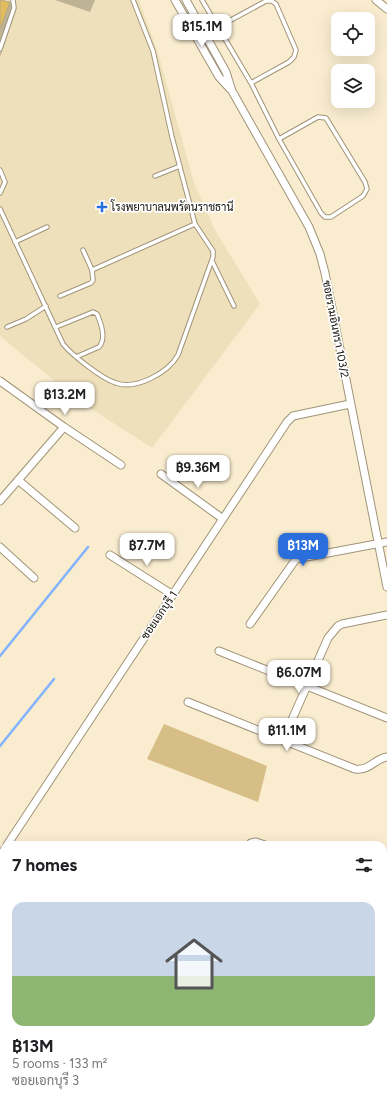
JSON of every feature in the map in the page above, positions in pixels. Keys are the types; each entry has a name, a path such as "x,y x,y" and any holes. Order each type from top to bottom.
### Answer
{"street":[{"name":"ซอยรามอินทรา 103/2","path":"176,0 219,77 232,91"},
{"name":"ซอยรามอินทรา 103/2","path":"186,0 226,72 232,91 309,227 314,239 325,273 387,587"},
{"path":"376,0 387,9"},
{"path":"0,381 64,427 121,465"},
{"name":"ซอยเอกบุรี 1","path":"10,841 290,418 293,416 350,404"},
{"path":"0,501 64,427"},
{"path":"162,474 223,519"},
{"path":"18,480 75,528"},
{"path":"250,624 296,559 387,542"},
{"path":"0,547 34,578"},
{"path":"110,555 173,595"},
{"path":"284,740 328,638 338,626 387,615"},
{"path":"219,651 387,718"},
{"path":"188,702 355,769 364,769 378,760 387,757"}],"lane":[{"path":"0,49 14,8 13,0"},
{"path":"0,209 63,344 76,357 101,375 117,384 124,385 140,382 170,366 178,355 212,261 213,251 195,224 153,51 134,0"},
{"path":"202,0 251,83 279,139 321,213 325,217 331,217 364,196 367,189 365,182 326,118 318,117 279,139"},
{"path":"218,27 266,1 272,1 276,4 296,50 294,57 289,62 251,83"},
{"path":"155,176 180,166"},
{"path":"0,170 5,182 0,193"},
{"path":"92,270 195,224"},
{"path":"15,242 46,227"},
{"path":"60,296 91,283 93,280 92,270 83,250"},
{"path":"212,261 234,306"},
{"path":"7,327 26,319 46,306"},
{"path":"56,327 93,312 97,314 103,326 102,344 99,347 76,357"}],"shaded area":[{"name":"โรงพยาบาลนพรัตนราชธานี","path":"0,0 139,0 158,53 194,183 215,230 260,304 152,448 79,401 0,336"},
{"path":"164,724 267,766 258,802 147,759"}],"building":[{"path":"0,0 10,2 1,27 0,27"}],"waterway":[{"path":"0,656 88,547"},
{"path":"0,746 54,679"}],"place":[{"name":"โรงพยาบาลนพรัตนราชธานี","path":"102,207"}]}
